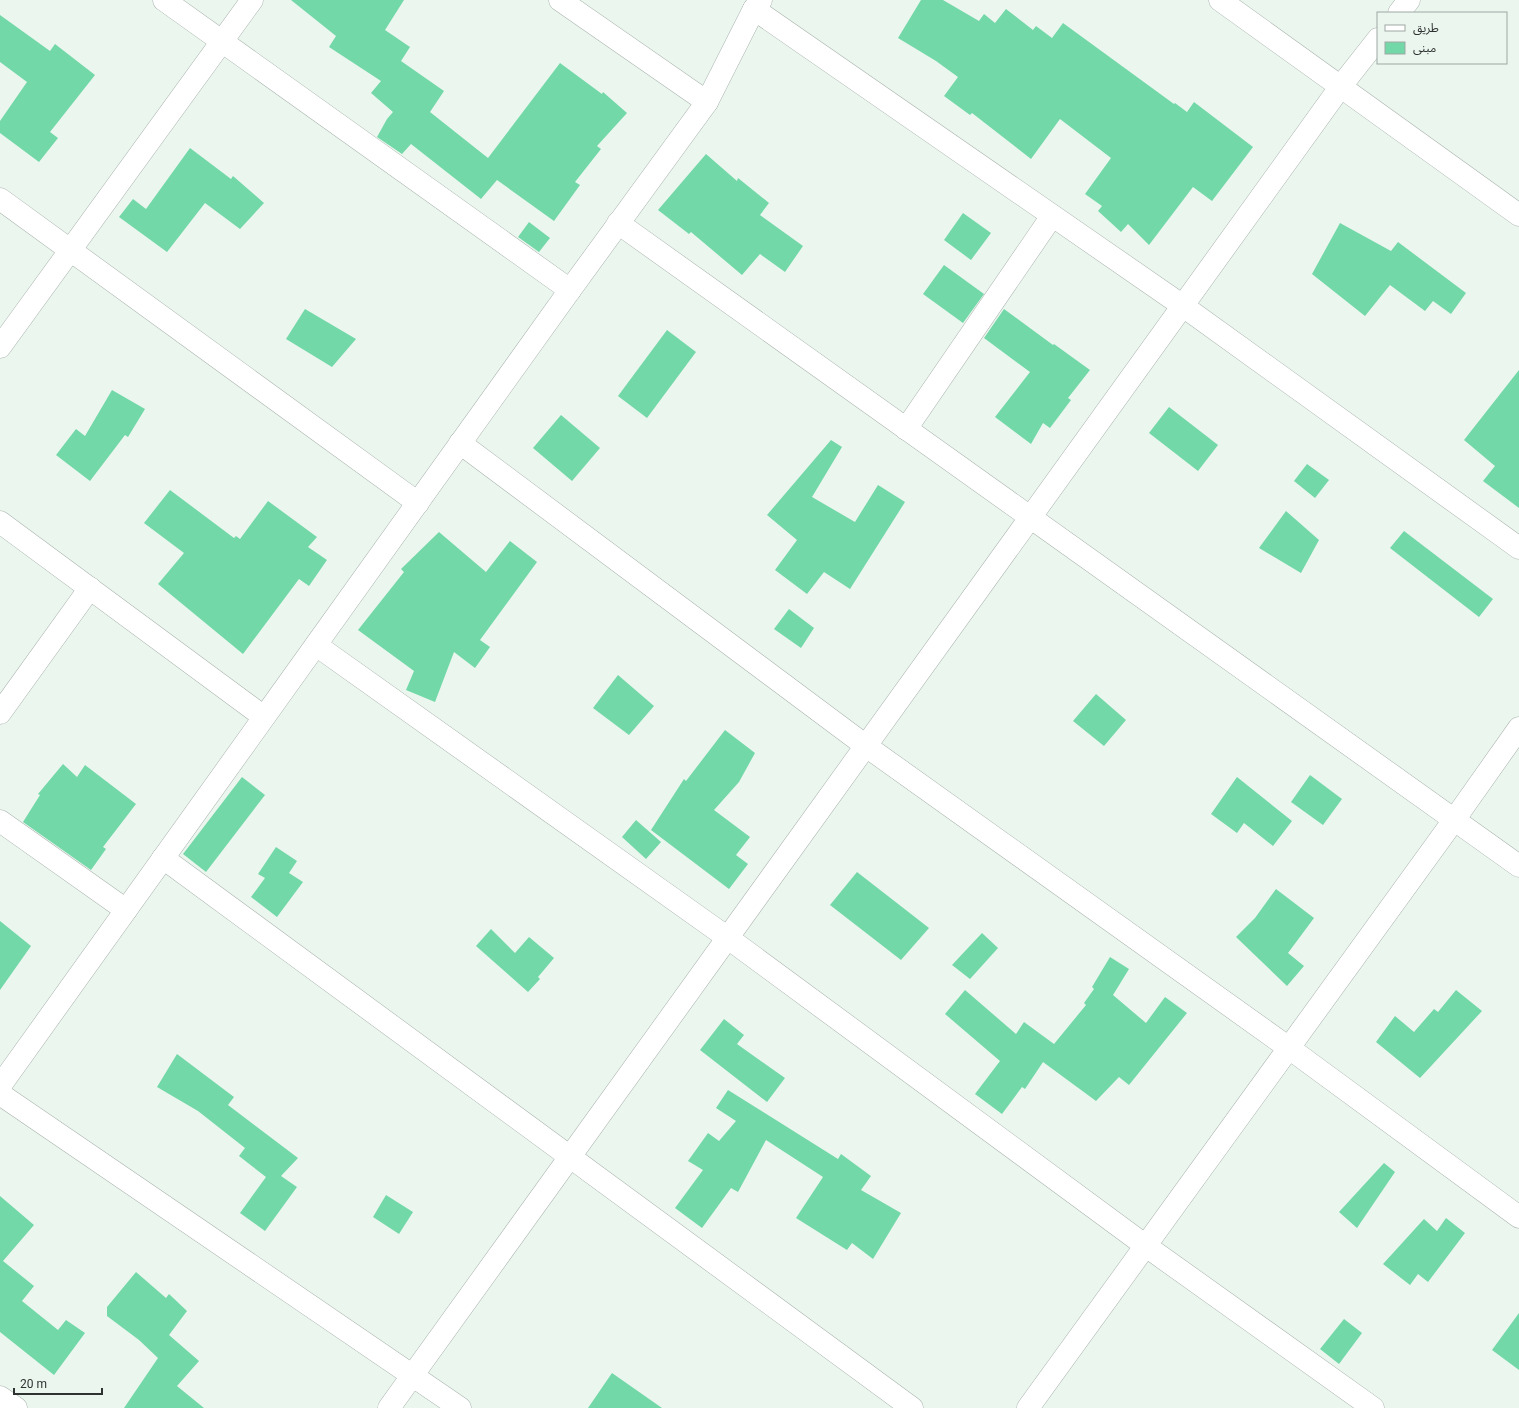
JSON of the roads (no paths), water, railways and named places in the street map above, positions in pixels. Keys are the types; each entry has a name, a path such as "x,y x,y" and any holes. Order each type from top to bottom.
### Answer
{"street":[{"path":"164,0 570,290"},
{"path":"0,347 252,0"},
{"path":"560,0 707,102"},
{"path":"1220,0 1519,215"},
{"path":"1400,12 1409,0"},
{"path":"0,1086 618,223 707,102 757,4 953,146 1183,306 1519,548"},
{"path":"388,1408 1341,86 1377,40"},
{"path":"0,199 418,503"},
{"path":"906,429 1052,216"},
{"path":"618,223 1519,866"},
{"path":"460,443 866,746 1290,1048 1519,1217"},
{"path":"0,522 264,717"},
{"path":"0,713 90,588"},
{"path":"316,645 728,938 1146,1246 1373,1408"},
{"path":"1028,1408 1290,1048 1519,728"},
{"path":"0,821 126,910"},
{"path":"163,858 912,1408"},
{"path":"0,1094 460,1408"},
{"path":"0,1397 16,1408"}]}
